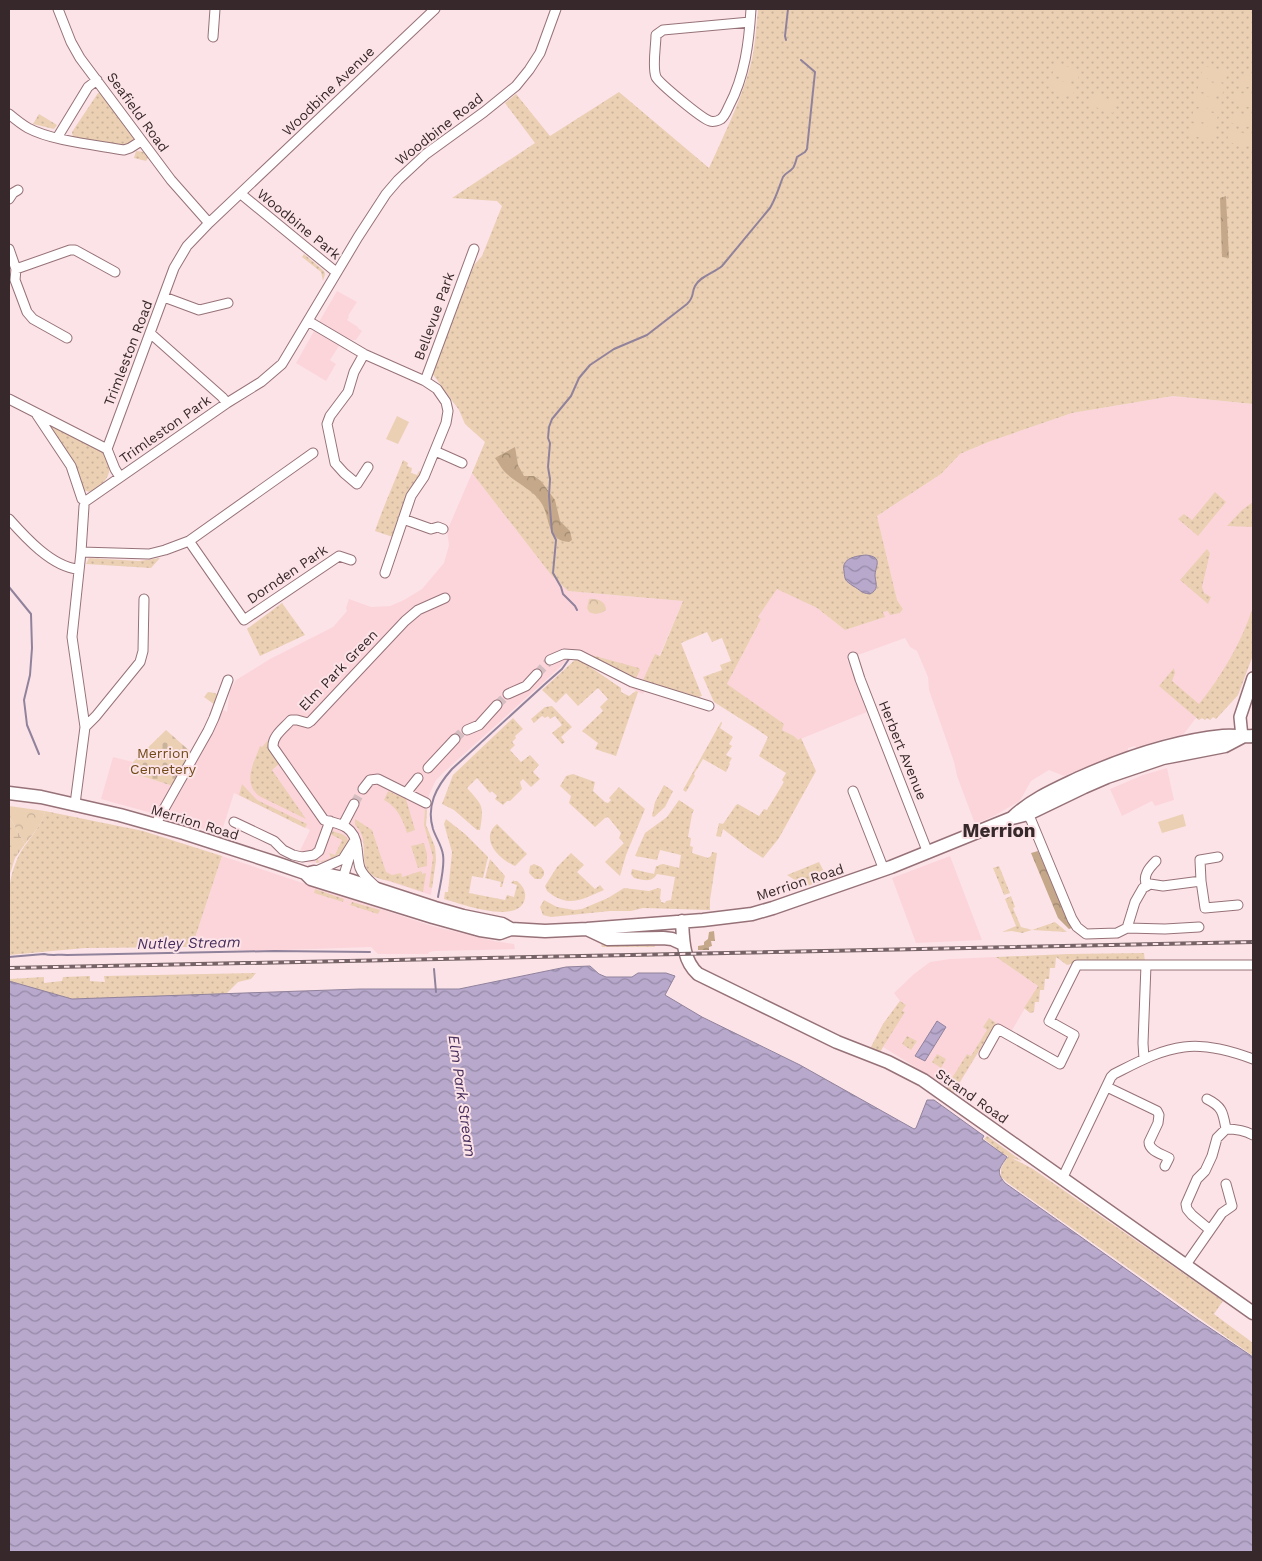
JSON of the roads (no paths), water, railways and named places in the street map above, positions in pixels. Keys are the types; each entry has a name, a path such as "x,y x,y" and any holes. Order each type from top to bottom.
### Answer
{"main road":[{"name":"Merrion Road","path":"9,793 75,804 155,825 341,883 401,908 480,930 500,933 511,929 545,931 738,916 773,908 928,853 1170,751 1225,746 1247,736"},
{"name":"Merrion Road","path":"341,883 380,890 463,916 502,924 511,929"},
{"name":"Strand Road","path":"682,921 683,944 692,969 698,974 835,1040 904,1070 948,1097 1253,1313"},
{"name":"Merrion Road","path":"587,929 608,939 664,938 683,944"}],"street":[{"name":"Seafield Road","path":"59,9 80,58 178,189 209,223"},
{"path":"213,37 215,9"},
{"name":"Woodbine Avenue","path":"241,194 435,9"},
{"name":"Woodbine Road","path":"336,272 373,212 398,180 426,154 516,86 530,70 540,53 556,9"},
{"path":"750,22 663,30 656,35 655,70 657,78 683,102 710,121 721,119 733,99 738,85 746,54 750,22 751,9"},
{"path":"57,138 88,87 97,80"},
{"path":"9,114 28,128 57,138 124,150 141,141"},
{"path":"9,199 18,190"},
{"name":"Woodbine Park","path":"174,268 188,246 209,223 241,194 336,272 282,364 261,382"},
{"path":"9,249 16,269 15,280 27,312 33,319 68,337"},
{"name":"Bellevue Park","path":"308,321 364,354 425,381 474,249"},
{"path":"16,269 70,250 75,250 115,271"},
{"name":"Trimleston Road","path":"108,449 174,268"},
{"path":"9,289 15,280"},
{"path":"164,297 199,310 228,303"},
{"path":"150,333 227,403"},
{"path":"364,354 354,372 348,392 326,424 335,463 344,473 357,484 368,467"},
{"path":"389,567 411,496 424,477 446,423 448,411 442,395 425,381"},
{"name":"Trimleston Park","path":"84,502 227,403 261,382"},
{"path":"9,399 108,449 120,477"},
{"path":"37,414 71,466 84,502 72,637 85,727 75,804"},
{"path":"435,451 462,463"},
{"path":"80,552 148,554 189,541 313,454"},
{"path":"9,519 32,543 48,555 65,566 78,568"},
{"path":"403,519 431,528 438,527 443,529"},
{"name":"Dornden Park","path":"189,541 244,620 340,556 352,560"},
{"name":"Elm Park Green","path":"343,825 324,820 273,747 272,742 291,720 308,723 311,721 405,621 418,610 445,598"},
{"path":"85,727 140,662 143,652 144,599"},
{"path":"550,660 564,654 579,655 632,682 709,706"},
{"name":"Herbert Avenue","path":"853,657 928,853"},
{"path":"508,694 526,686 537,674"},
{"path":"1247,736 1240,717 1253,678"},
{"path":"155,825 208,731 222,700 228,680"},
{"path":"467,730 478,725 497,705"},
{"path":"428,768 455,739"},
{"path":"406,793 418,778"},
{"path":"363,789 370,780 378,779 426,803"},
{"path":"853,791 884,870"},
{"path":"341,883 356,840 351,831 343,825 354,804"},
{"path":"1026,811 1077,927 1086,934 1117,933 1127,928 1165,929 1199,927"},
{"path":"234,822 274,841 283,850 302,857 314,855 319,851 330,821"},
{"path":"309,873 342,859 356,840"},
{"name":"Merrion Road","path":"356,840 360,869 366,878 380,890"},
{"path":"1218,857 1200,860 1205,908 1238,906"},
{"path":"1147,886 1145,881 1146,874 1156,861"},
{"path":"1127,928 1135,902 1143,888 1150,884 1163,886 1202,881"},
{"path":"984,1054 998,1029 1060,1064 1074,1036 1049,1022 1077,965 1253,965"},
{"path":"1144,1059 1146,965"},
{"path":"1062,1178 1114,1074 1144,1059 1184,1047 1215,1048 1235,1052 1253,1059"},
{"path":"1107,1087 1157,1111 1159,1115 1158,1123 1149,1145 1169,1158 1165,1166"},
{"path":"1208,1099 1216,1103 1222,1110 1226,1128"},
{"path":"1226,1128 1244,1130 1253,1135"},
{"path":"1210,1230 1192,1216 1186,1204 1198,1179 1205,1171 1217,1138 1226,1128"},
{"path":"1185,1266 1222,1213 1232,1206 1226,1184"}],"water":[{"path":"866,555 872,556 877,560 876,588 870,594 862,592 847,581 844,571 847,560"},
{"path":"590,966 606,977 632,977 638,973 666,973 675,976 665,995 702,1017 800,1065 914,1129 927,1100 934,1100 984,1136 982,1139 1007,1157 999,1172 1005,1183 1253,1357 1253,1552 9,1552 9,981 72,999 360,989 459,989 566,967"},
{"path":"937,1021 946,1027 925,1061 915,1056"}],"waterway":[{"name":"Elm Park Stream","path":"786,40 788,9"},
{"name":"Elm Park Stream","path":"577,610 563,594 553,573 556,540 552,532 548,467 550,443 548,438 552,419 571,396 579,378 590,365 614,349 647,335 687,304 697,283 722,266 770,208 783,177 793,168 797,157 807,149 815,72 801,60"},
{"path":"9,587 31,614 32,648 30,675 24,700 27,725 39,754"},
{"name":"Elm Park Stream","path":"438,897 443,870 443,855 431,821 432,805 437,790 452,769 562,669 569,659"},
{"name":"Nutley Stream","path":"9,957 44,954 274,951 370,952"},
{"name":"Elm Park Stream","path":"434,969 436,992"}],"tunnel":[{"path":"537,674 550,660"},
{"path":"497,705 508,694"},
{"path":"455,739 463,731 467,730"},
{"path":"354,804 363,789"}],"railway":[{"path":"9,968 1253,942"}],"district":[{"name":"Merrion","path":"999,830"}],"park label":[{"name":"Merrion Cemetery","path":"163,762"}]}
